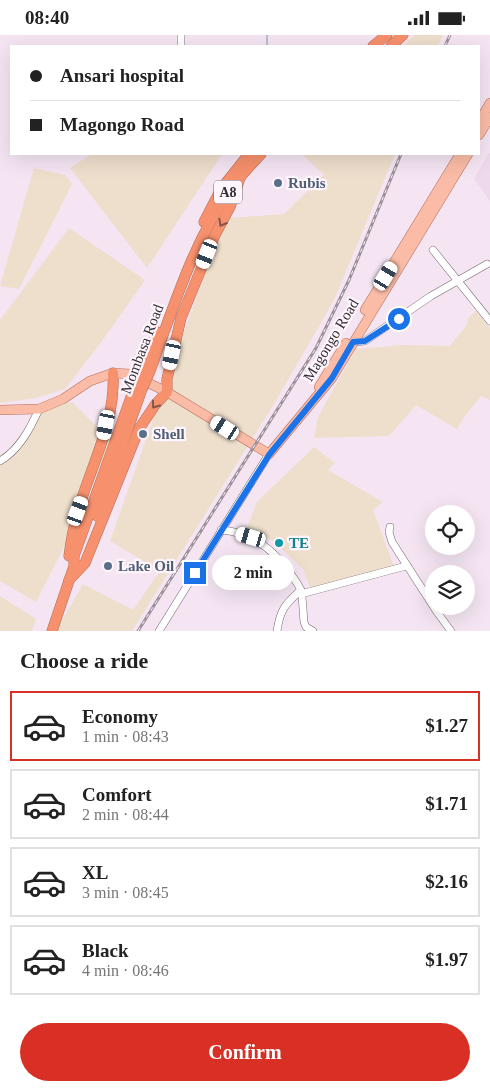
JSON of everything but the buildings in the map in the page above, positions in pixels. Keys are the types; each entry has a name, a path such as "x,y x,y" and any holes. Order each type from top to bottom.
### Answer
{"highway":[{"path":"374,45 387,35"},
{"path":"392,45 403,35"},
{"name":"Mombasa Road","path":"174,298 184,265 221,189 248,155"},
{"name":"Mombasa Road","path":"52,631 74,566 74,556 135,386 212,219 229,192 260,155"},
{"path":"69,580 85,563 139,429 155,405 167,392 167,379 181,318 215,235 230,207 240,178"},
{"path":"69,580 71,547 78,511 103,443 114,388 113,373"}],"main road":[{"path":"480,120 490,103"},
{"path":"480,133 490,117"},
{"name":"Magongo Road","path":"304,411 459,155"},
{"name":"Magongo Road","path":"269,455 332,378 467,155"},
{"path":"0,410 38,409 63,399 90,381 113,373 130,374 167,392 269,455"}],"street":[{"path":"433,250 490,321"},
{"path":"353,342 365,341 487,264"},
{"path":"0,461 9,455 31,427 38,409"},
{"name":"Magongo Road","path":"159,631 269,455"},
{"path":"390,527 389,532 392,542 406,566 451,631"},
{"path":"221,530 251,537 264,545 280,560 301,592 304,622 306,627 313,631"},
{"path":"277,631 282,610 287,602 301,592 406,566"}],"shaded area":[{"path":"414,35 443,35 438,45 404,45"},
{"path":"490,153 490,201 474,179"},
{"path":"90,155 221,155 147,268 70,168"},
{"path":"303,155 395,155 334,300 274,404 132,631 56,631 83,584 133,610 160,571 110,541 201,284 210,245 230,218 284,214 324,175"},
{"path":"34,168 65,175 72,184 19,289 0,286"},
{"path":"69,228 145,280 65,389 36,398 0,403 0,320"},
{"path":"476,311 490,328 490,400 481,396 457,429 416,405 389,436 314,438 318,417 356,349 403,345 450,346 467,325 468,318"},
{"path":"72,402 110,440 83,510 36,602 0,581 0,455 8,450 40,411"},
{"path":"314,447 335,463 328,470 383,502 373,510 396,572 313,595 303,569 272,540 246,530 257,502"},
{"path":"0,596 36,619 32,631 0,631"}],"waterway":[{"path":"267,35 267,45"}],"railway":[{"path":"445,45 450,35"},
{"path":"138,631 316,348 349,280 401,155"}],"place":[{"name":"Rubis","path":"278,183"},
{"name":"Shell","path":"143,434"},
{"name":"TE","path":"279,543"},
{"name":"Lake Oil","path":"108,566"}],"route":[{"path":"195,573 269,455 332,378 353,342 365,341 399,319"}]}
